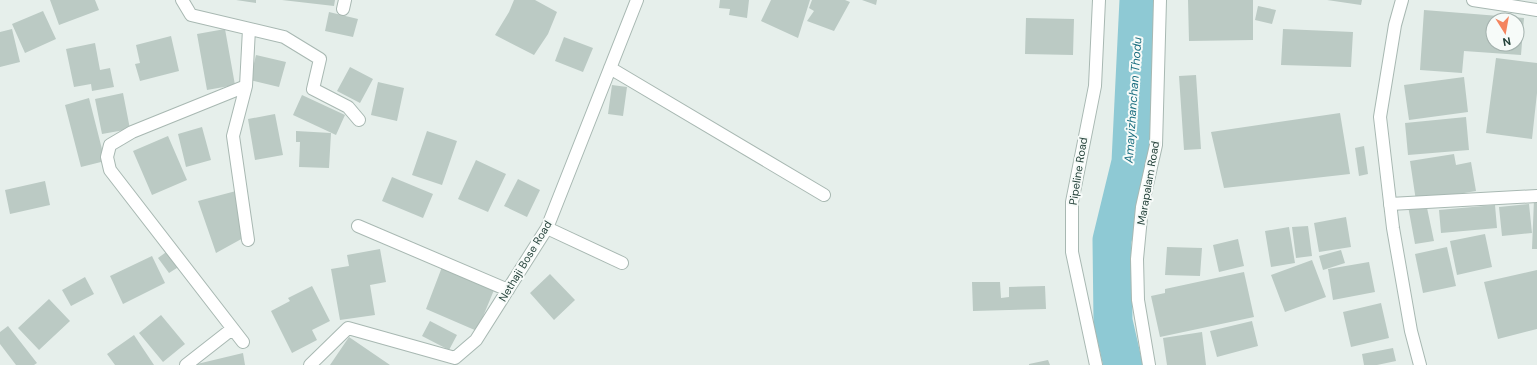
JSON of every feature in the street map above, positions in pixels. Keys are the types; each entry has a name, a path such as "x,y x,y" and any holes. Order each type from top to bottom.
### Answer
{"street":[{"path":"182,0 191,15 284,37 320,59 313,88 348,107 358,120"},
{"name":"Nethaji Bose Road","path":"310,365 348,328 455,358 476,340 547,228 637,0"},
{"name":"Pipeline Road","path":"1096,365 1072,252 1072,202 1095,86 1099,0"},
{"name":"Marapalam Road","path":"1149,365 1138,300 1137,259 1142,207 1156,146 1160,0"},
{"path":"1402,0 1394,25 1380,117 1390,204 1411,330 1420,365"},
{"path":"1473,0 1537,10"},
{"path":"248,240 233,136 246,86 249,29"},
{"path":"610,68 824,196"},
{"path":"243,342 110,170 106,157 110,145 132,132 246,86"},
{"path":"1390,204 1537,196"},
{"path":"358,226 508,290"},
{"path":"547,228 622,263"},
{"path":"186,365 232,329"}],"building":[{"path":"50,0 95,0 99,10 59,25"},
{"path":"236,0 256,0 256,3"},
{"path":"282,0 335,0 334,6"},
{"path":"514,0 535,0 557,12 548,34 534,55 495,35 509,12"},
{"path":"720,0 749,0 747,18 729,15 730,9 719,8"},
{"path":"771,0 810,0 798,38 761,21"},
{"path":"812,0 845,0 850,2 834,31 807,21 814,11 809,8"},
{"path":"862,0 877,0 876,5"},
{"path":"1188,0 1253,0 1253,40 1189,41"},
{"path":"1327,0 1362,0 1361,5"},
{"path":"1258,6 1276,10 1272,24 1255,20"},
{"path":"1424,10 1485,15 1485,52 1521,52 1521,55 1464,51 1462,73 1420,70"},
{"path":"43,11 56,39 25,53 12,24"},
{"path":"329,12 358,19 353,37 325,31"},
{"path":"1026,18 1074,19 1073,55 1025,54"},
{"path":"12,29 20,62 0,67 0,32"},
{"path":"225,29 235,85 207,90 197,34"},
{"path":"1283,29 1353,32 1351,67 1281,65"},
{"path":"171,36 179,71 140,81 135,64 140,63 136,45"},
{"path":"564,37 593,48 583,72 555,61"},
{"path":"95,43 100,70 110,68 114,87 92,91 91,84 74,87 66,49"},
{"path":"256,55 286,62 279,87 250,80"},
{"path":"1496,58 1537,63 1537,93 1532,139 1486,133"},
{"path":"350,67 373,79 360,103 337,91"},
{"path":"1196,75 1201,149 1184,150 1179,76"},
{"path":"1464,77 1468,112 1409,120 1404,85"},
{"path":"378,82 404,88 397,121 371,115"},
{"path":"612,85 627,87 623,116 608,114"},
{"path":"123,93 130,129 102,134 95,99"},
{"path":"302,95 345,115 336,135 293,115"},
{"path":"89,98 105,161 81,167 65,105"},
{"path":"1340,113 1350,174 1224,188 1211,132"},
{"path":"275,114 283,155 255,160 248,119"},
{"path":"1466,117 1469,150 1408,155 1405,123"},
{"path":"202,127 211,160 186,167 178,134"},
{"path":"296,131 331,133 329,168 299,167 300,142 296,142"},
{"path":"427,131 457,141 442,185 412,175"},
{"path":"168,136 187,180 152,195 133,151"},
{"path":"1364,146 1368,174 1359,176 1355,148"},
{"path":"1454,154 1456,165 1471,162 1476,191 1416,201 1410,161"},
{"path":"476,160 506,174 488,212 458,199"},
{"path":"392,177 433,194 423,218 382,201"},
{"path":"518,179 540,190 527,217 504,206"},
{"path":"45,181 50,205 10,214 5,190"},
{"path":"236,191 245,237 216,253 198,201"},
{"path":"1534,199 1537,200 1537,249 1532,249"},
{"path":"1426,203 1434,241 1415,244 1408,206"},
{"path":"1529,204 1532,233 1502,236 1499,207"},
{"path":"1495,205 1497,228 1441,233 1439,210"},
{"path":"1346,217 1351,247 1319,252 1314,223"},
{"path":"1308,226 1312,256 1296,258 1292,227"},
{"path":"1289,227 1295,263 1271,267 1265,231"},
{"path":"1485,234 1492,267 1457,275 1450,241"},
{"path":"1238,239 1244,266 1219,272 1213,245"},
{"path":"1167,247 1202,248 1200,276 1165,275"},
{"path":"1447,247 1456,286 1423,293 1415,254"},
{"path":"380,249 386,282 370,285 375,315 340,320 331,269 349,266 347,255"},
{"path":"169,250 180,266 169,273 158,258"},
{"path":"1341,250 1345,263 1323,270 1319,256"},
{"path":"152,256 165,283 123,304 110,276"},
{"path":"1312,260 1326,297 1285,312 1271,275"},
{"path":"1369,262 1375,292 1333,300 1328,269"},
{"path":"442,267 494,290 477,331 426,309"},
{"path":"1537,270 1537,329 1498,339 1484,282"},
{"path":"1244,272 1254,317 1160,337 1151,296 1165,293 1165,289"},
{"path":"550,274 575,300 554,320 530,293"},
{"path":"85,277 94,294 71,306 62,290"},
{"path":"972,282 1000,282 1001,298 1009,297 1009,287 1045,286 1046,309 973,311"},
{"path":"312,286 330,321 312,330 317,340 292,353 271,311 290,301 288,298"},
{"path":"49,299 70,321 39,350 18,328"},
{"path":"1381,303 1389,338 1351,347 1343,312"},
{"path":"161,315 185,344 163,362 139,333"},
{"path":"430,321 457,335 449,350 422,336"},
{"path":"1252,321 1258,346 1217,357 1210,331"},
{"path":"8,326 37,363 34,365 16,365 0,344 0,332"},
{"path":"1202,332 1206,365 1167,365 1163,338"},
{"path":"134,335 154,365 115,365 107,354"},
{"path":"349,337 390,365 330,365"},
{"path":"1393,348 1396,361 1377,365 1364,365 1362,354"},
{"path":"243,353 245,365 197,365 197,364"},
{"path":"1048,360 1050,365 1029,365 1029,364"}],"waterway":[{"name":"Amayizhanchan Thodu","path":"1123,365 1113,321 1112,240 1131,162 1139,0"}]}
